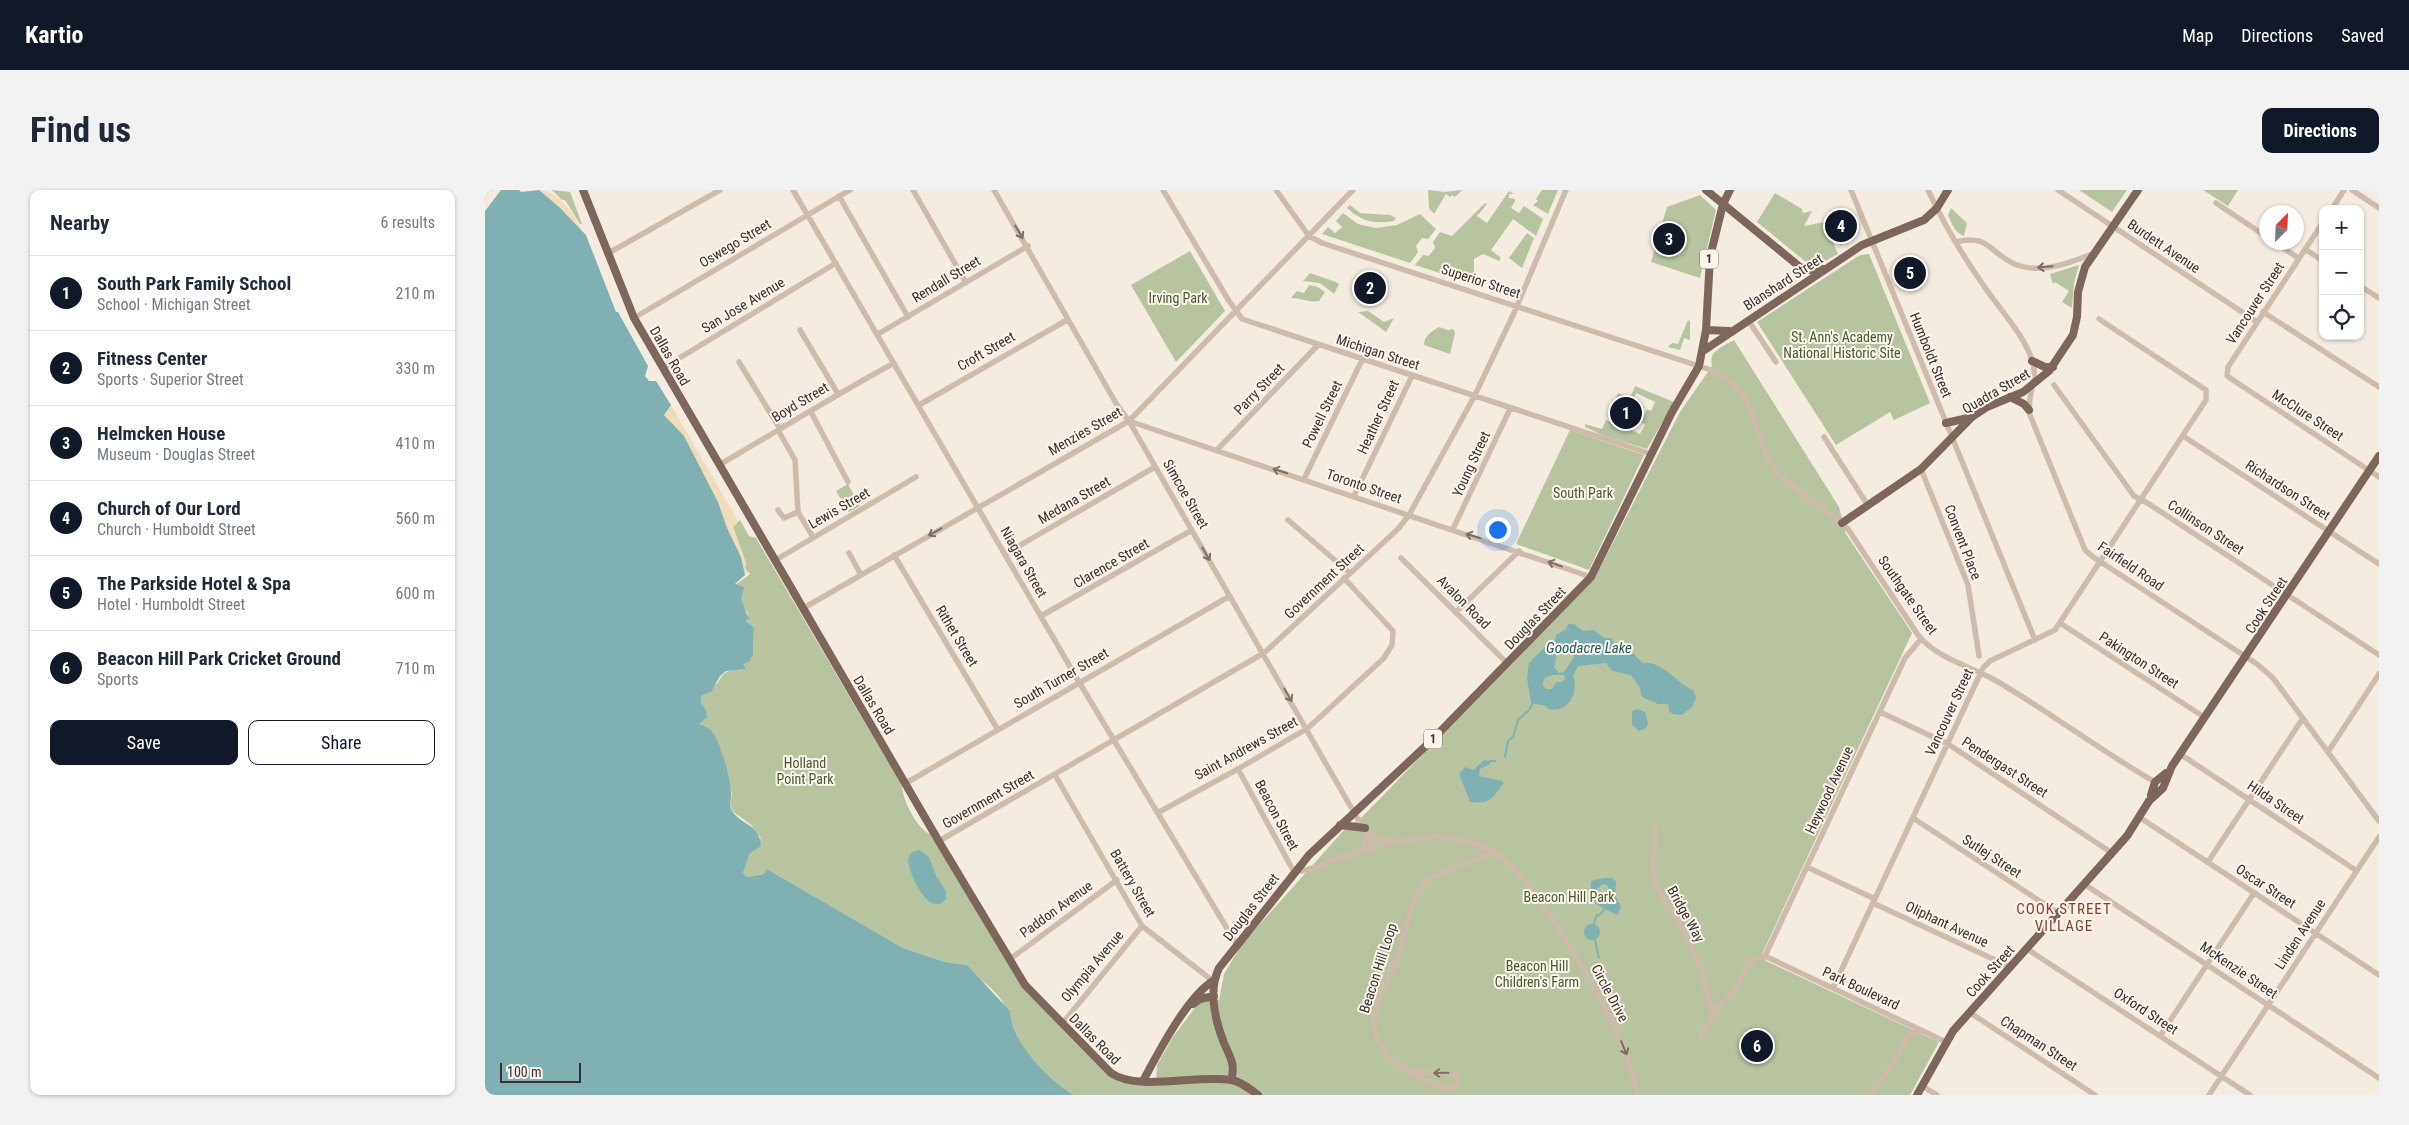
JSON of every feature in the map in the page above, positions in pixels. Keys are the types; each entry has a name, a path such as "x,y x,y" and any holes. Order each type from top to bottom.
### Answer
{"main road":[{"name":"Dallas Road","path":"583,190 634,318 802,609 1025,984 1062,1024 1111,1073 1120,1079 1143,1081 1231,1080 1258,1095"},
{"path":"1706,190 1800,267 1809,270 1826,268"},
{"name":"Douglas Street","path":"1143,1081 1161,1048 1186,1011 1206,985 1213,981 1219,968 1294,872 1341,824 1429,743 1591,577 1672,412 1699,366 1706,330 1708,267 1723,204 1730,190"},
{"name":"Blanshard Street","path":"1703,351 1729,331 1871,241 1917,224 1937,208 1948,190"},
{"name":"Quadra Street","path":"1841,523 1921,469 1972,417 2033,386 2053,366 2073,335 2081,279 2092,254 2138,190"},
{"path":"1800,267 1803,279 1801,285"},
{"path":"1706,330 1729,331"},
{"path":"2032,360 2045,367 2053,366"},
{"path":"2010,397 2024,404 2029,410"},
{"path":"1946,424 1972,417"},
{"name":"Cook Street","path":"1917,1095 1946,1042 1969,1012 2127,836 2158,784 2173,766 2204,717 2246,658 2379,456"},
{"path":"1341,824 1366,830"},
{"path":"1213,981 1221,1034 1234,1064 1231,1080"},
{"name":"Douglas Street","path":"1186,1011 1200,999 1214,996"}],"street":[{"path":"607,254 720,190"},
{"name":"Niagara Street","path":"793,190 1079,682 1159,812 1237,945"},
{"name":"Oswego Street","path":"634,318 850,190"},
{"path":"913,190 965,282"},
{"name":"Simcoe Street","path":"994,190 1067,320 1117,405 1129,421 1355,812"},
{"name":"Michigan Street","path":"1163,190 1242,319 1651,454"},
{"path":"1276,190 1309,236"},
{"name":"Menzies Street","path":"802,609 1129,421 1353,190"},
{"name":"Government Street","path":"939,841 1264,653 1385,542 1409,515 1474,397 1517,306 1566,190"},
{"name":"Humboldt Street","path":"1851,190 2035,640"},
{"path":"1929,190 1956,242 2020,337 2032,360 2035,374 2029,410"},
{"name":"Burdett Avenue","path":"2058,190 2257,322"},
{"path":"2352,190 2379,208"},
{"path":"2335,205 2343,192"},
{"path":"839,196 908,317"},
{"path":"2216,203 2259,232"},
{"name":"Vancouver Street","path":"2227,373 2263,312 2319,228"},
{"name":"Superior Street","path":"1309,236 1322,243 1699,366"},
{"path":"1956,242 1979,240 2012,262 2029,268 2059,266 2092,254"},
{"name":"Rendall Street","path":"878,334 1027,246"},
{"path":"2305,249 2319,258"},
{"path":"2286,250 2298,258"},
{"name":"San Jose Avenue","path":"663,368 836,263"},
{"path":"2364,289 2379,298"},
{"path":"2263,312 2379,387"},
{"name":"Croft Street","path":"919,405 1067,320"},
{"path":"1747,320 1776,362"},
{"name":"Vancouver Street","path":"1833,988 1981,673 1990,661 2053,632 2060,624 2206,400 2208,393 2099,320"},
{"path":"800,330 837,394"},
{"name":"Parry Street","path":"1217,450 1318,345"},
{"name":"Powell Street","path":"1304,479 1362,360"},
{"path":"739,362 795,460 797,512 813,537"},
{"name":"Boyd Street","path":"719,465 811,412 837,394 894,363"},
{"name":"Southgate Street","path":"1699,366 1723,376 1743,396 1753,415 1766,455 1777,473 1848,529 1921,639 1943,656 1981,673 2158,784"},
{"name":"McClure Street","path":"2227,373 2232,380 2379,477"},
{"name":"Heather Street","path":"1354,496 1412,376"},
{"name":"Collinson Street","path":"2054,385 2131,493 2379,655"},
{"name":"Young Street","path":"1453,530 1510,409"},
{"name":"Fairfield Road","path":"2029,410 2083,546 2088,553 2257,664 2279,685 2379,821"},
{"path":"811,412 848,482"},
{"name":"Toronto Street","path":"1129,421 1519,551 1591,577"},
{"name":"Richardson Street","path":"2183,436 2379,564"},
{"path":"1824,438 1867,504"},
{"name":"Medana Street","path":"1005,554 1155,467"},
{"name":"Convent Place","path":"1921,469 1968,585 1979,656"},
{"name":"Lewis Street","path":"774,561 916,477"},
{"path":"778,510 784,518 797,512"},
{"path":"1288,520 1349,573"},
{"name":"Clarence Street","path":"1041,616 1192,530"},
{"path":"1456,612 1519,551"},
{"path":"849,553 861,575"},
{"name":"Rithet Street","path":"894,555 998,730"},
{"name":"Avalon Road","path":"1401,558 1508,664"},
{"name":"Saint Andrews Street","path":"1159,812 1308,728 1384,658 1392,645 1393,631 1344,578"},
{"name":"South Turner Street","path":"906,783 1230,596"},
{"name":"Pakington Street","path":"2060,624 2204,717"},
{"name":"Heywood Avenue","path":"1765,956 1907,654 1921,639"},
{"path":"2328,752 2379,674"},
{"name":"Pendergast Street","path":"1880,712 1948,744 2112,853"},
{"path":"2208,862 2303,718"},
{"name":"Hilda Street","path":"2181,754 2357,871"},
{"name":"Beacon Street","path":"1238,769 1294,872"},
{"name":"Battery Street","path":"1055,775 1143,926 1213,981"},
{"path":"1355,812 1375,848"},
{"name":"Oscar Street","path":"2139,816 2379,975"},
{"name":"Sutlej Street","path":"1913,818 2058,913"},
{"name":"Bridge Way","path":"1655,825 1653,868 1655,884 1686,935 1702,972 1708,1000 1715,1011"},
{"path":"1360,853 1367,839 1366,830"},
{"name":"Circle Drive","path":"1366,830 1381,839 1395,842"},
{"name":"Circle Drive","path":"1294,872 1313,870 1395,842 1427,837 1448,837 1472,842 1493,852 1521,875 1549,914 1601,999 1625,1049 1638,1095"},
{"name":"Linden Avenue","path":"2209,1095 2379,837"},
{"name":"Beacon Hill Loop","path":"1406,1069 1426,1074 1455,1074 1458,1082 1455,1088 1446,1089 1414,1076 1388,1055 1379,1041 1373,1021 1381,993 1398,957 1413,902 1424,882 1433,876 1493,852"},
{"name":"Oliphant Avenue","path":"1807,867 2010,967"},
{"name":"Paddon Avenue","path":"1009,959 1117,880"},
{"name":"McKenzie Street","path":"2084,884 2379,1078"},
{"path":"2161,1036 2253,893"},
{"name":"Olympia Avenue","path":"1062,1024 1143,926"},
{"name":"Oxford Street","path":"2027,949 2250,1095"},
{"path":"1701,1036 1715,1011 1736,989 1747,966 1756,958 1765,956"},
{"name":"Park Boulevard","path":"1765,956 1946,1042"},
{"name":"Chapman Street","path":"1969,1012 2095,1095"},
{"path":"1904,1022 1908,1036"},
{"path":"1871,1095 1894,1062 1908,1036 1921,1030"},
{"path":"1922,1086 1937,1095"}],"green space":[{"path":"552,190 570,192 582,224 580,224 565,200 562,200"},
{"path":"1428,190 1445,192 1462,190 1455,197 1452,195 1450,197 1446,194 1434,214 1429,208"},
{"path":"1542,190 1558,190 1548,214 1533,205 1538,201 1536,199"},
{"path":"2079,190 2127,190 2112,212"},
{"path":"2203,190 2238,190 2228,206"},
{"path":"1509,191 1514,194 1509,194 1509,198 1515,199 1511,208 1519,213 1524,206 1543,219 1536,236 1513,219 1491,250 1501,258 1499,261 1483,254 1474,259 1474,284 1415,265 1423,255 1429,256 1435,248 1433,242 1440,232 1452,236 1485,203 1487,204 1477,216 1487,223"},
{"path":"1775,193 1802,209 1803,213 1812,211 1804,226 1825,222 1838,254 1821,263 1806,262 1757,222"},
{"path":"1700,195 1716,210 1700,278 1651,262 1667,207"},
{"path":"1350,205 1360,213 1390,215 1396,218 1394,221 1387,222 1369,221 1347,208"},
{"path":"1951,208 1967,223 1964,236 1956,230 1951,222 1948,215"},
{"path":"1343,213 1358,224 1376,228 1397,225 1420,214 1436,229 1428,239 1422,238 1416,246 1418,252 1410,263 1322,234 1328,227 1335,233 1342,227 1336,221"},
{"path":"1527,233 1534,238 1522,268 1509,258"},
{"name":"Irving Park","path":"1190,251 1225,311 1176,362 1131,285"},
{"name":"St. Ann's Academy National Historic Site","path":"1869,254 1930,403 1894,420 1890,412 1836,445 1757,322 1860,255"},
{"path":"2079,265 2074,283 2072,308 2062,302 2069,291 2055,282 2053,284 2050,274"},
{"path":"1310,273 1339,284 1334,294 1320,283 1303,281"},
{"path":"1309,285 1318,287 1325,292 1319,301 1291,298 1297,291 1304,293"},
{"path":"1368,311 1384,322 1394,318 1386,332 1358,312"},
{"path":"1688,320 1690,321 1690,340 1684,338 1680,350 1668,347 1672,343 1678,344"},
{"path":"1439,327 1448,330 1453,329 1455,333 1450,354 1424,345 1427,337"},
{"name":"Beacon Hill Park","path":"1734,340 1839,507 1846,534 1912,633 1762,954 1766,961 1939,1042 1910,1095 1074,1095 1052,1079 1031,1058 1021,1044 1000,998 967,965 945,962 903,948 767,869 764,874 747,877 743,873 750,853 761,838 750,824 732,811 730,803 732,794 723,759 711,731 708,727 699,725 706,710 701,706 702,695 727,672 741,670 744,663 749,662 753,655 754,628 747,623 748,613 742,605 735,585 750,574 745,568 746,563 733,527 740,520 749,536 756,538 902,786 915,820 930,834 1023,986 1113,1079 1123,1083 1156,1084 1157,1065 1173,1037 1200,1001 1219,1000 1224,974 1242,944 1344,830 1363,816 1596,576 1680,412 1712,366 1711,361 1714,353"},
{"path":"1635,386 1674,402 1647,449 1604,436 1585,427 1585,424 1602,429 1606,420 1618,393 1630,398","holes":["1636,393 1655,402 1651,411 1647,409 1641,422 1645,425 1640,434 1621,425 1623,420 1619,418 1616,425 1606,420 1614,403 1629,409"]},
{"name":"South Park","path":"1570,430 1644,455 1589,570 1516,544"},
{"path":"848,484 860,506 849,512 836,491"}],"sand":[{"path":"539,190 553,194 559,199 571,211 582,231"},
{"path":"671,405 738,521 733,527 746,563 745,568 748,572 745,575 741,557 727,528 718,502 684,436 664,415"}],"water":[{"path":"485,190 519,190 521,192 539,190 559,207 586,235 616,312 618,312 648,366 645,376 649,381 656,381 671,405 664,415 684,436 718,502 727,528 741,557 745,575 735,584 744,587 741,599 749,619 746,621 754,628 753,655 749,662 743,664 746,669 726,671 720,676 711,692 702,695 701,703 706,710 707,717 699,724 710,729 721,750 727,768 732,811 754,829 760,839 761,846 750,853 743,873 747,877 764,874 767,869 903,948 945,962 967,965 1010,1011 1017,1035 1033,1059 1053,1080 1074,1095 485,1095"},
{"name":"Goodacre Lake","path":"1568,624 1574,624 1583,631 1594,630 1604,638 1611,638 1620,650 1630,651 1643,663 1650,663 1663,668 1693,690 1696,698 1692,707 1682,715 1673,714 1669,711 1668,704 1658,704 1642,697 1640,688 1631,675 1612,671 1606,663 1578,666 1573,676 1573,695 1570,701 1561,708 1548,709 1546,706 1531,703 1527,678 1529,663 1544,648 1554,645 1556,635 1566,629","holes":["1569,647 1574,657 1564,672 1559,673 1554,667 1557,654 1563,648","1553,675 1564,675 1565,679 1562,682 1556,682 1552,689 1546,689 1542,684 1545,678"]},
{"path":"1637,709 1645,712 1648,724 1646,728 1639,731 1632,725 1632,711"},
{"path":"1484,760 1490,761 1490,764 1480,769 1479,776 1503,781 1503,784 1493,797 1487,801 1470,802 1459,774 1465,767 1473,770"},
{"path":"919,850 929,857 936,876 946,891 946,899 939,904 927,899 921,892 912,874 908,859 911,853"},
{"path":"1612,878 1616,882 1615,895 1621,907 1617,915 1593,900 1591,881","holes":["1602,884 1607,885 1613,900 1611,904 1595,895"]},
{"path":"1592,924 1598,926 1600,932 1598,938 1592,940 1586,938 1584,932 1586,926"}],"pier":[{"path":"485,190 501,190 485,211"}],"waterway":[{"path":"1505,757 1508,741 1513,737 1518,720 1529,710 1533,703"},
{"path":"1490,761 1495,761"},
{"path":"1594,924 1596,916 1601,914 1604,909"},
{"path":"1595,940 1599,958"}],"place":[{"name":"Church of Our Lord","path":"1841,226"},
{"name":"Helmcken House","path":"1669,239"},
{"name":"The Parkside Hotel & Spa","path":"1910,273"},
{"name":"Fitness Center","path":"1370,288"},
{"name":"South Park Family School","path":"1626,413"},
{"name":"Beacon Hill Park Cricket Ground","path":"1757,1046"}],"district":[{"name":"COOK STREET VILLAGE","path":"2064,918"}],"park label":[{"name":"Holland Point Park","path":"805,772"},
{"name":"Beacon Hill Children's Farm","path":"1537,974"}]}
